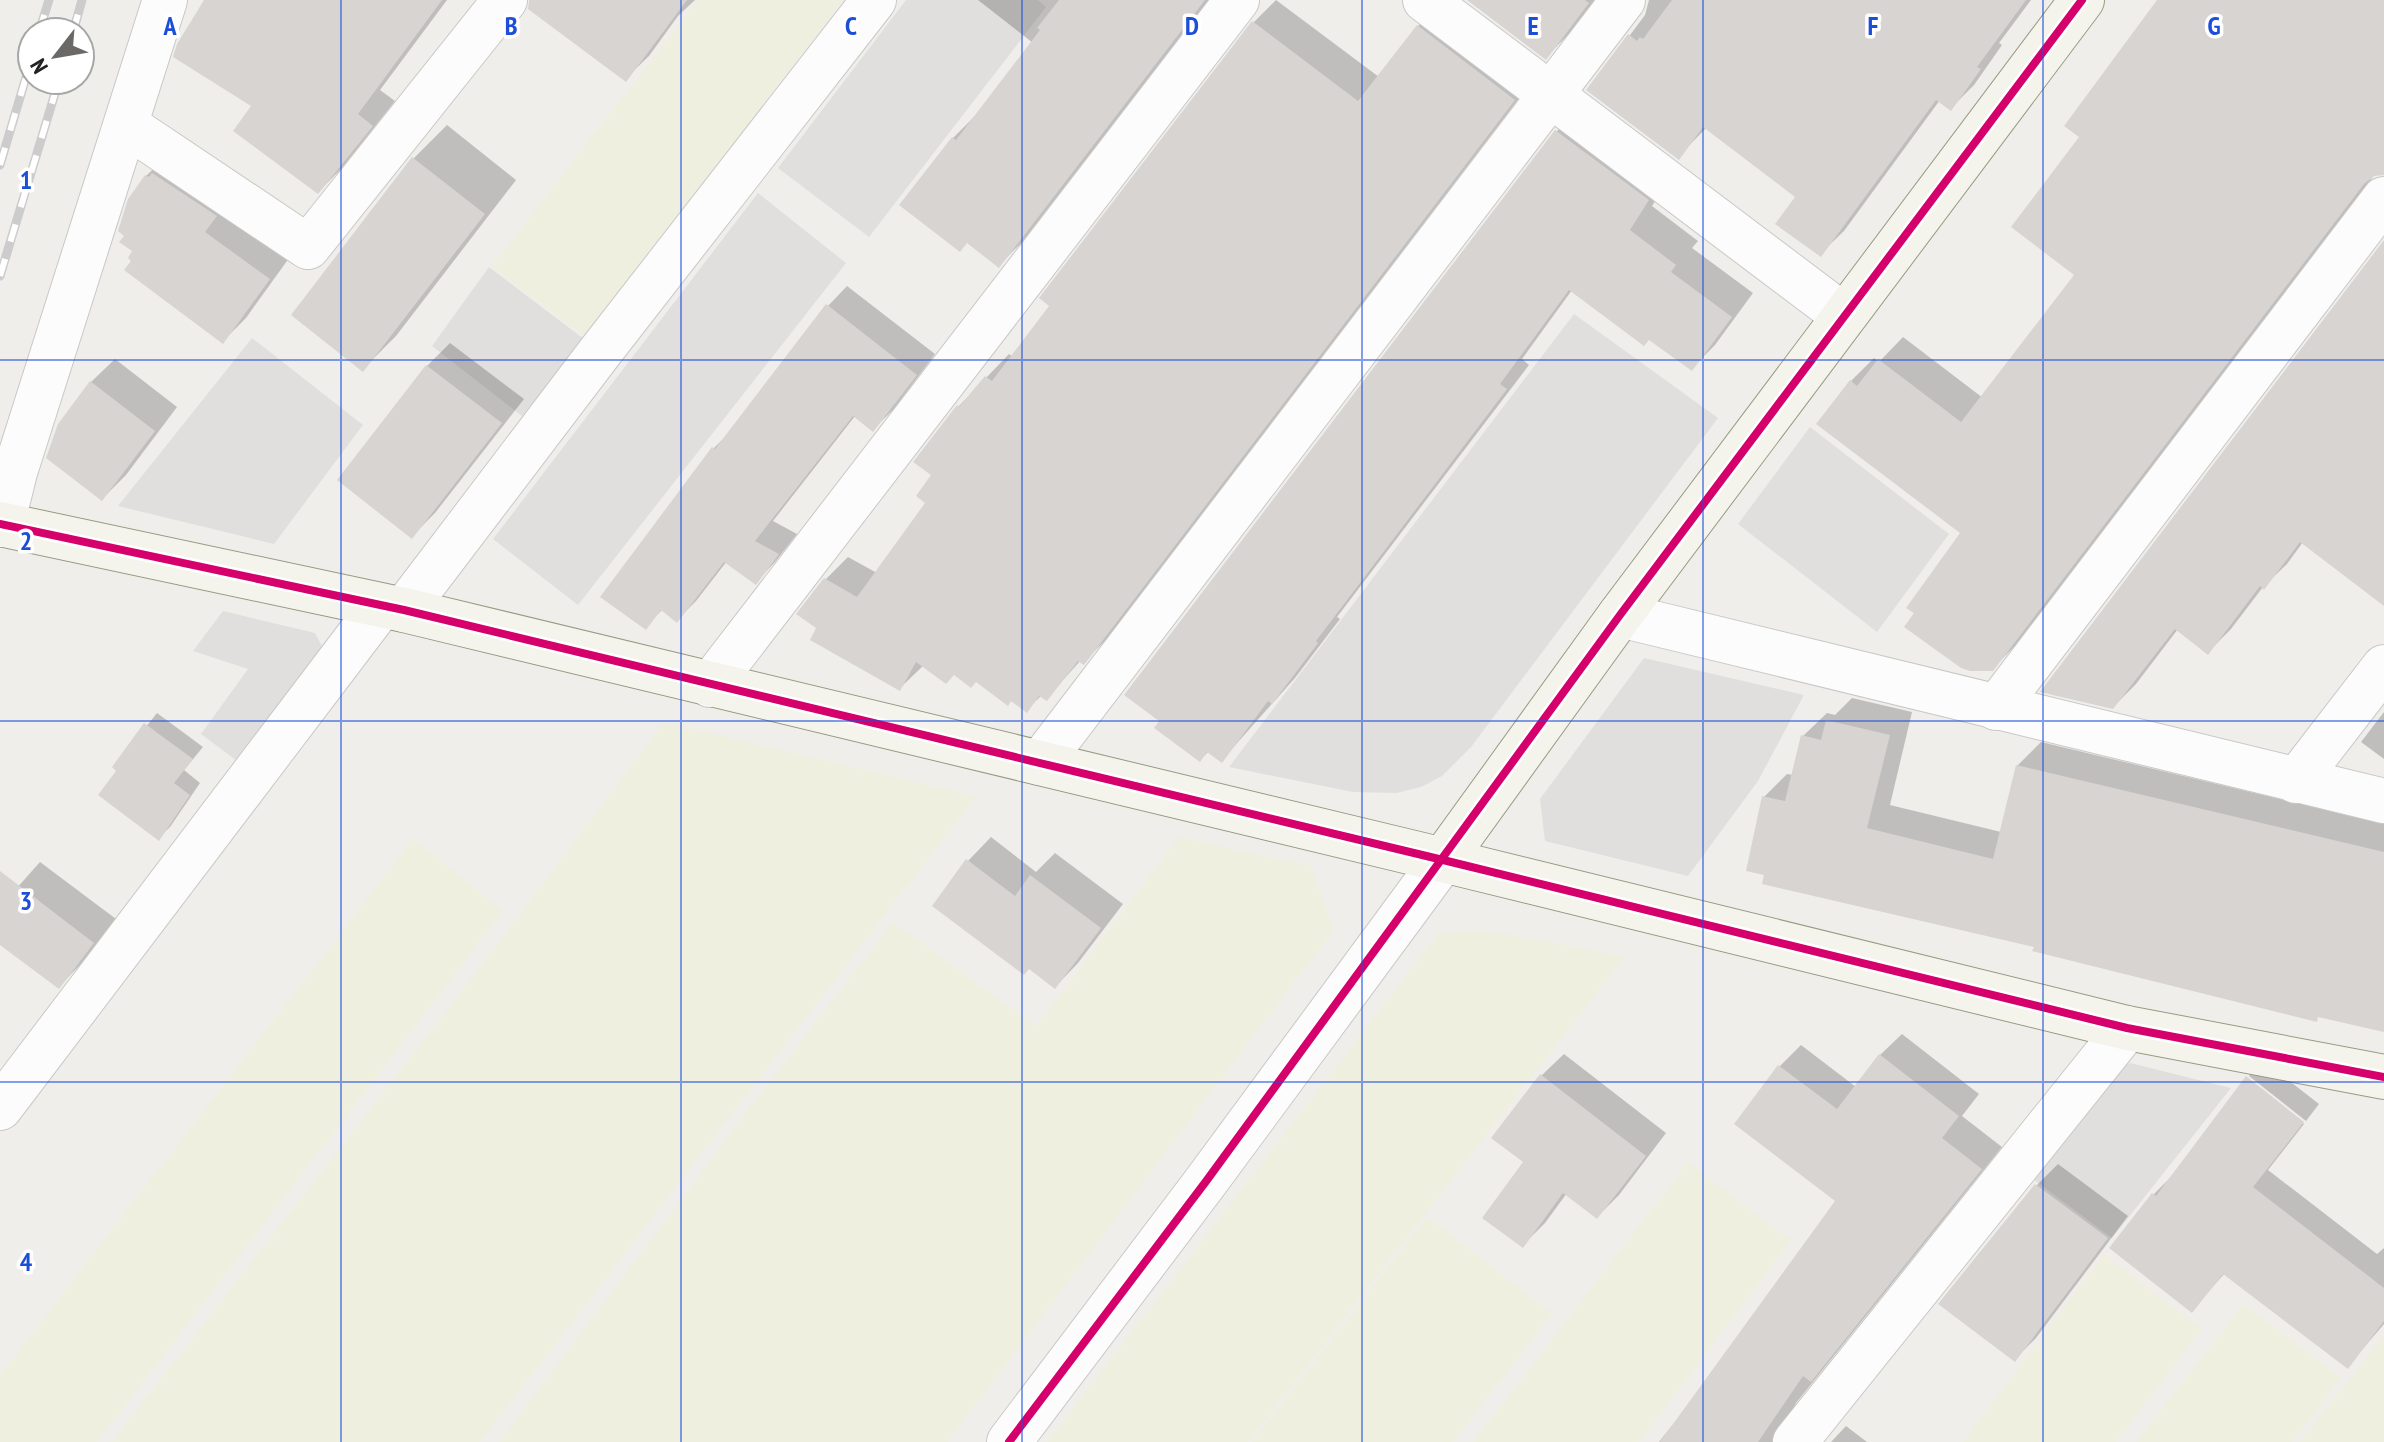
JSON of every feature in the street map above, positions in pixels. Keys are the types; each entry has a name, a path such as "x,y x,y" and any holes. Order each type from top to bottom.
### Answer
{"street":[{"path":"165,0 1,524 392,608 2127,1028 2384,1077"},
{"path":"126,125 308,247 505,0"},
{"path":"0,1108 392,608 610,339 874,0"},
{"path":"710,685 1237,0"},
{"path":"1425,0 1844,316"},
{"path":"1040,763 1623,0"},
{"path":"1009,1442 1207,1180 1620,615 2082,0"},
{"path":"1996,708 2384,199"},
{"path":"1620,615 2384,801"},
{"path":"2296,781 2384,667"},
{"path":"1795,1442 2127,1028"}],"green space":[{"path":"698,0 843,0 585,337 491,267"},
{"path":"664,722 976,796 480,1442 112,1442 475,974"},
{"path":"1179,837 1311,866 1333,931 947,1442 499,1442 893,922 1036,1027"},
{"path":"413,839 503,911 97,1442 0,1442 0,1375"},
{"path":"1484,930 1625,956 1248,1442 1047,1442 1439,933"},
{"path":"1688,1162 1791,1240 1639,1442 1473,1442"},
{"path":"1427,1217 1552,1313 1453,1442 1252,1442"},
{"path":"2104,1254 2202,1329 2116,1442 1962,1442"},
{"path":"2244,1304 2341,1378 2292,1442 2136,1442"},
{"path":"2384,1335 2384,1442 2300,1442"}],"shaded area":[{"path":"906,0 1038,0 1046,7 869,237 778,168"},
{"path":"758,193 846,263 578,605 493,539"},
{"path":"489,267 584,339 522,416 432,346"},
{"path":"1574,314 1718,418 1471,747 1442,776 1421,787 1397,793 1353,792 1229,767"},
{"path":"252,338 363,425 274,544 118,506"},
{"path":"1810,427 1949,534 1877,632 1738,524"},
{"path":"223,611 315,633 326,654 245,767 201,734 248,669 193,651"},
{"path":"1644,658 1804,695 1758,781 1688,876 1545,841 1540,799"},
{"path":"2130,1063 2231,1088 2112,1238 2033,1179 2120,1067"}],"building":[{"path":"204,0 442,0 358,114 373,126 318,194 233,131 251,106 173,57 177,44"},
{"path":"529,0 687,0 626,82 528,9"},
{"path":"1059,0 1205,0 999,268 967,243 960,252 899,205 952,137 956,140 1040,30 1037,28"},
{"path":"1467,0 1585,0 1589,3 1546,60"},
{"path":"1672,0 2026,0 1977,67 1981,69 1951,111 1936,100 1821,257 1775,224 1795,197 1703,127 1679,160 1586,90 1628,34 1637,41 1640,37 1643,39"},
{"path":"2157,0 2384,0 2384,175 2374,176 2364,184 1993,671 1970,671 1961,668 1904,627 1914,613 1906,608 1960,533 1816,424 1850,380 1857,386 1878,359 1961,422 2074,275 2011,227 2079,137 2064,126"},
{"path":"1252,21 1358,101 1417,25 1515,100 1084,665 1078,661 1047,701 1039,696 1027,713 1011,701 1008,706 976,682 971,688 954,675 946,684 916,662 900,691 810,640 816,628 796,614 824,578 857,597 925,503 916,496 931,475 913,462 957,405 959,407 985,376 992,381 1049,306 1039,298"},
{"path":"1555,130 1649,200 1630,230 1676,265 1671,272 1732,317 1692,371 1649,340 1644,346 1569,290 1500,384 1507,389 1316,641 1318,643 1272,704 1268,701 1222,763 1207,752 1200,762 1154,728 1159,721 1124,695"},
{"path":"412,157 485,214 363,372 291,315"},
{"path":"152,173 217,216 205,232 270,279 223,344 124,270 131,261 128,258 132,251 119,242 124,236 118,231 128,199 145,175 149,177"},
{"path":"2384,240 2384,606 2300,542 2264,590 2260,586 2208,655 2175,629 2113,709 2040,692"},
{"path":"826,304 917,375 873,432 853,416 755,541 779,554 756,585 724,562 677,623 661,610 646,630 600,597 712,447 715,449"},
{"path":"426,365 502,423 412,539 337,480"},
{"path":"90,381 155,431 102,501 46,458 58,424"},
{"path":"1826,720 1890,735 1867,828 1993,859 2016,765 2384,852 2384,1032 2318,1017 2317,1022 2032,951 2034,947 1762,884 1764,875 1746,871 1762,796 1785,801 1801,735 1821,740"},
{"path":"144,723 193,759 174,783 190,795 159,841 98,795 116,771 112,767"},
{"path":"966,859 1015,896 1030,875 1101,928 1055,989 1029,969 1024,975 932,906"},
{"path":"0,871 94,943 59,989 0,945"},
{"path":"1879,1054 1959,1116 1942,1138 1982,1169 1811,1382 1803,1376 1758,1442 1660,1442 1835,1201 1734,1124 1778,1065 1837,1109"},
{"path":"1540,1074 1646,1156 1597,1219 1563,1193 1523,1248 1482,1218 1523,1162 1491,1138"},
{"path":"2246,1076 2304,1122 2253,1187 2384,1288 2384,1321 2348,1369 2223,1274 2192,1313 2109,1248 2152,1193 2156,1196"},
{"path":"2035,1184 2108,1238 2015,1362 1938,1304"}],"railway":[{"path":"44,16 49,0"},
{"path":"78,16 82,0"},
{"path":"0,165 20,96"},
{"path":"0,276 54,96"}],"cycle path":[{"path":"1009,1442 1207,1180 1620,615 2082,0"},
{"path":"0,524 404,610 2127,1028 2384,1077"}]}
